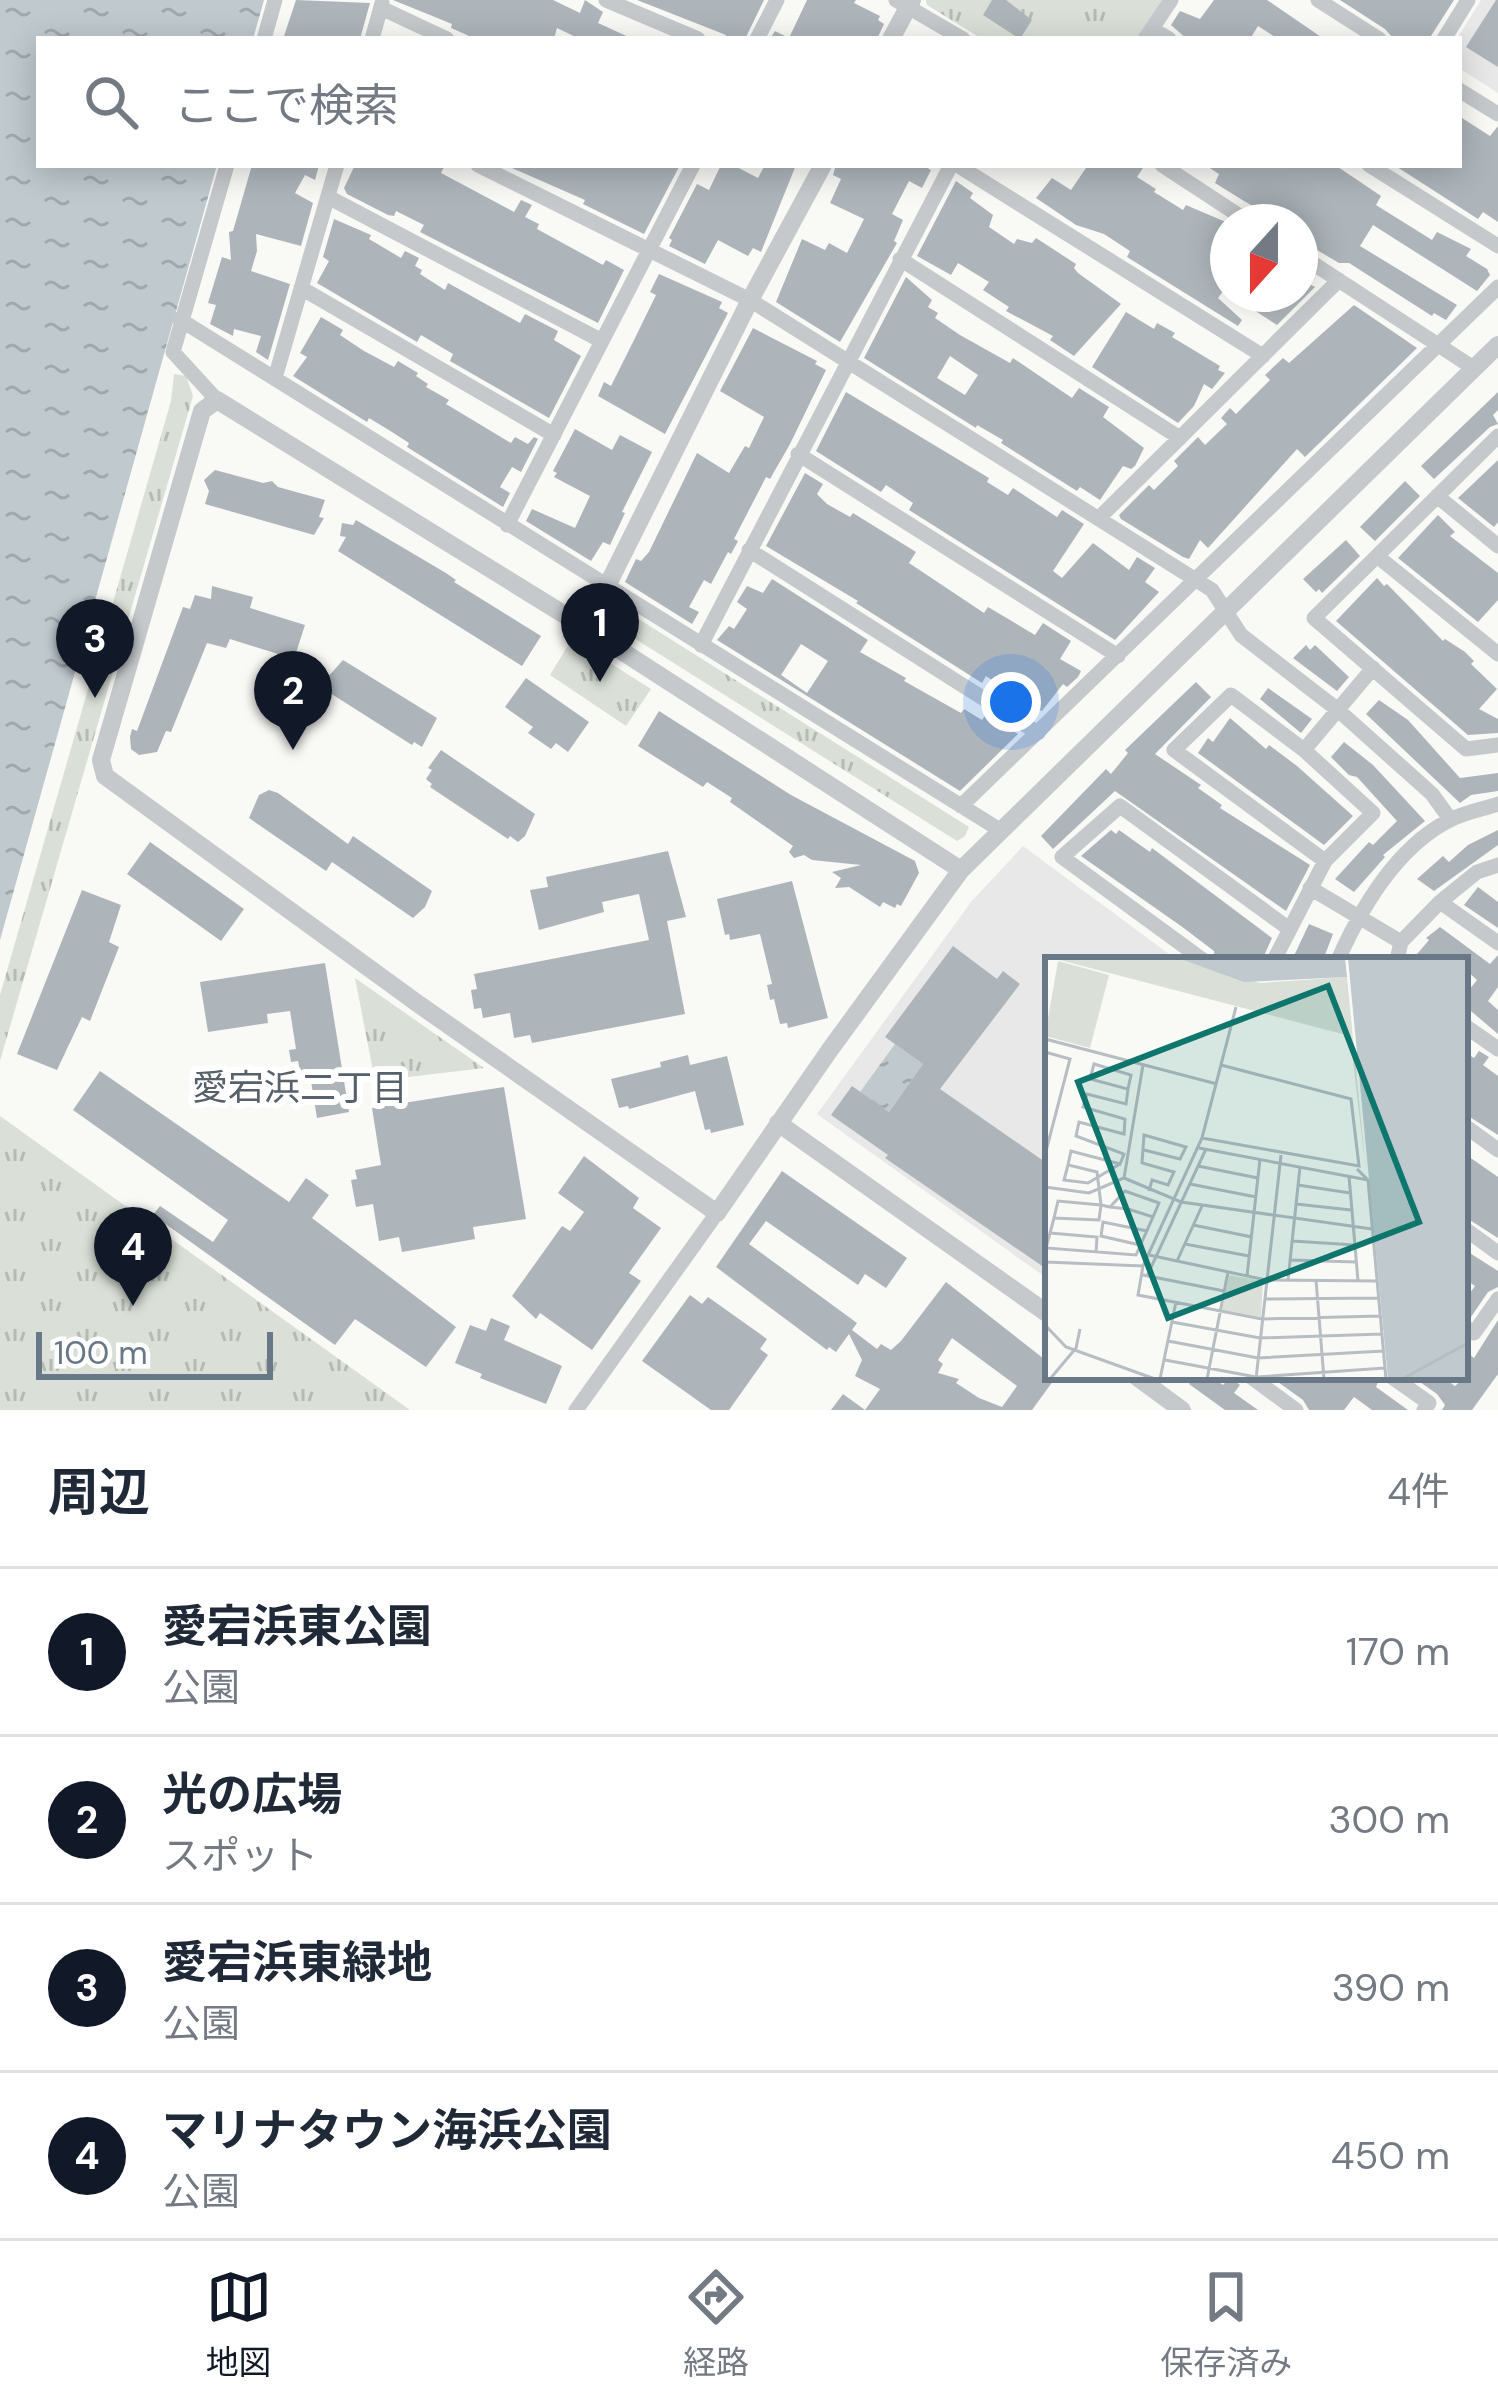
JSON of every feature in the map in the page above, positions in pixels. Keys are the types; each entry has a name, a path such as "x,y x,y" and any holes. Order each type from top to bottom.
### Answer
{"street":[{"path":"265,36 275,0"},
{"path":"606,0 691,36"},
{"path":"759,36 777,0"},
{"path":"1149,34 1171,0"},
{"path":"1318,0 1374,36"},
{"path":"1446,36 1468,0"},
{"path":"892,36 906,2 958,36"},
{"path":"373,36 382,4 441,36"},
{"path":"1462,92 1498,114"},
{"path":"225,168 173,352 217,400 586,628 961,870"},
{"path":"275,378 336,168"},
{"path":"484,168 750,300 1212,590 1241,635 1338,710 1432,794 1450,819"},
{"path":"507,524 691,168"},
{"path":"586,628 821,168"},
{"path":"701,645 846,360 952,168"},
{"path":"959,168 1263,356"},
{"path":"1167,168 1222,204"},
{"path":"1374,168 1498,246"},
{"path":"328,197 602,341"},
{"path":"901,259 1180,438"},
{"path":"1318,267 1472,367"},
{"path":"1099,518 1339,280"},
{"path":"961,806 1498,287"},
{"path":"302,288 554,435"},
{"path":"179,320 1000,830"},
{"path":"576,1410 973,871 1498,345"},
{"path":"782,1126 961,870 1498,360"},
{"path":"217,400 202,411 192,437 101,760 105,776 399,991 717,1214"},
{"path":"1498,436 1314,618 1466,749 1498,745"},
{"path":"798,454 1118,656"},
{"path":"1437,496 1498,546"},
{"path":"749,550 1038,733"},
{"path":"1377,556 1498,654"},
{"path":"1304,750 1373,668"},
{"path":"1275,957 1325,861 1373,813 1304,750 1231,695 1174,750 1325,861"},
{"path":"1339,957 1357,916 1405,854 1450,819 1498,804"},
{"path":"1199,957 1062,857 1120,806 1288,928"},
{"path":"1398,957 1402,943 1440,902 1477,872 1498,865"},
{"path":"1310,888 1402,943"},
{"path":"1440,902 1498,944"},
{"path":"1468,1028 1498,1049"},
{"path":"782,1126 1045,1312"},
{"path":"1468,1128 1498,1150"},
{"path":"1468,1231 1498,1253"},
{"path":"1468,1329 1474,1333 1498,1299"},
{"path":"1141,1380 1182,1410"},
{"path":"1255,1380 1296,1410"},
{"path":"1396,1380 1429,1403 1424,1410"}],"shaded area":[{"path":"1481,0 1498,0 1498,93 1462,70 1459,36"},
{"path":"1023,846 1173,957 1045,957 1045,1277 817,1114 971,902"}],"green space":[{"path":"926,0 1162,0 1139,36 977,36"},
{"path":"174,374 186,376 193,396 0,1061 0,995 171,401"},
{"path":"610,601 969,827 965,836 957,841 610,623 605,619 605,605"},
{"path":"572,639 651,689 626,726 550,675"},
{"path":"355,978 484,1068 375,1081"},
{"path":"0,1116 410,1410 0,1410"}],"water":[{"path":"0,0 264,0 254,36 36,36 36,168 216,168 0,940"},
{"path":"895,1044 923,1064 889,1112 860,1092"}],"building":[{"path":"296,0 370,3 361,36 284,36"},
{"path":"393,0 553,0 580,13 585,0 603,12 598,23 626,36 574,36 557,28 555,36 469,36 451,28 452,24"},
{"path":"637,0 764,0 746,36 726,35"},
{"path":"807,0 856,0 884,24 878,36 790,36"},
{"path":"992,0 1006,0 1032,20 1022,36 1015,36 983,15"},
{"path":"1214,0 1267,0 1320,36 1273,36 1258,26 1252,36 1184,36 1171,25 1180,11 1200,19"},
{"path":"1340,0 1454,0 1431,36 1391,36"},
{"path":"1498,0 1498,67 1466,47"},
{"path":"1462,118 1490,136 1498,126 1498,222 1483,212 1478,219 1399,168 1462,168"},
{"path":"251,168 318,168 315,180 305,175 295,193 313,203 301,246 256,234 251,271 290,284 268,360 256,352 261,336 234,329 233,336 210,324 216,305 208,303 222,257 231,260 229,232"},
{"path":"354,168 444,168 441,173 514,212 521,200 532,205 525,217 539,224 537,229 603,265 606,260 624,270 598,323 420,232 424,225 396,211 388,215 344,188"},
{"path":"512,168 678,168 644,234 583,204 585,200"},
{"path":"720,168 739,168 758,178 763,168 795,168 761,252 753,248 748,256 718,240 705,264 669,246 669,238 697,184 709,190"},
{"path":"835,168 931,170 922,188 909,181 892,214 903,220 897,243 840,342 776,302 802,239 825,250 829,243 847,253 864,219 830,203 841,179 833,175"},
{"path":"1086,168 1143,168 1137,177 1154,192 1183,210 1186,205 1210,215 1210,309 1127,257 1130,251 1104,234 1076,225 1036,198 1052,178 1071,190"},
{"path":"1210,168 1339,168 1381,196 1376,205 1432,240 1437,232 1471,249 1466,256 1490,275 1477,291 1373,225 1360,246 1457,305 1446,320 1432,316 1349,263 1339,263 1318,251 1318,204 1249,204 1215,183 1219,174"},
{"path":"956,181 993,215 989,227 1014,244 1017,239 1032,243 1036,238 1076,264 1078,273 1121,304 1074,356 1050,340 1053,336 1006,311 1009,307 983,290 989,282 958,263 951,275 917,256"},
{"path":"334,219 371,235 369,239 401,258 405,251 419,258 415,266 422,270 420,274 445,290 448,283 520,323 525,314 558,331 554,340 581,356 549,418 450,361 453,354 421,335 417,342 317,283 329,261 323,257"},
{"path":"659,274 722,302 719,308 728,313 665,434 598,396 604,382 611,386 634,340 656,295 650,292"},
{"path":"906,277 932,300 928,307 938,313 935,318 1010,363 1013,358 1072,398 1079,388 1109,407 1103,417 1144,448 1135,466 1123,466 1100,500 1080,487 1077,491 1001,443 1003,440 864,358","holes":["950,356 978,375 965,395 937,378"]},
{"path":"1354,305 1417,348 1305,457 1297,449 1208,548 1200,540 1189,559 1183,557 1121,519 1119,515 1149,485 1154,490 1178,466 1174,461 1198,437 1205,445 1227,424 1221,418 1230,408 1236,414 1270,380 1265,375 1283,358 1289,363"},
{"path":"1126,312 1154,329 1157,323 1175,333 1172,337 1225,373 1212,389 1204,384 1194,406 1178,423 1092,367"},
{"path":"1215,312 1233,312 1242,320 1238,326"},
{"path":"1257,312 1290,312 1277,325"},
{"path":"321,317 364,351 418,373 426,387 449,400 446,404 511,443 515,437 528,444 538,439 521,472 512,467 500,487 510,493 503,507 407,447 409,443 392,432 369,418 367,422 293,376 307,357 300,353"},
{"path":"753,328 826,370 790,444 770,479 766,477 731,554 728,552 711,584 704,580 689,607 699,612 692,624 625,582 636,559 641,561 649,552 697,453 729,473 745,446 749,448 764,417 720,391"},
{"path":"846,392 989,478 987,482 1008,495 1013,488 1057,517 1062,510 1084,524 1053,571 1062,578 1093,543 1129,570 1137,557 1155,568 1145,582 1159,592 1115,640 909,510 913,503 886,485 881,492 816,451"},
{"path":"1498,392 1498,410 1493,415 1498,424 1434,479 1421,466"},
{"path":"575,429 612,450 620,435 652,452 610,545 603,542 591,561 526,521 532,509 575,528 590,496 554,477 557,473 553,471"},
{"path":"1498,460 1498,522 1494,527 1458,498"},
{"path":"215,470 263,483 272,481 278,487 325,500 319,517 324,518 314,535 205,504 209,491 204,480"},
{"path":"805,473 823,484 817,494 827,504 850,517 853,513 916,552 909,563 984,613 988,607 1035,635 1043,623 1071,641 1060,659 1081,671 1078,677 1067,687 1063,684 1042,711 1028,706 1025,711 1002,696 1006,689 986,676 982,683 766,546"},
{"path":"1405,481 1420,496 1375,541 1360,527"},
{"path":"1438,515 1455,532 1450,536 1498,573 1498,600 1478,622 1398,558"},
{"path":"356,520 541,636 522,666 338,551 346,537 340,536 342,523 353,525"},
{"path":"1346,540 1360,556 1322,593 1316,592 1303,579"},
{"path":"1377,578 1443,641 1465,652 1497,689 1479,709 1498,719 1498,733 1468,735 1336,621"},
{"path":"772,579 868,640 860,652 906,678 904,681 961,713 964,709 982,720 986,714 1018,734 960,791 717,640 729,626 734,629 747,609 737,602 747,586 763,593","holes":["801,644 828,661 807,693 781,675"]},
{"path":"212,586 253,597 250,608 305,625 294,659 230,639 226,648 207,643 171,732 166,731 157,752 139,755 131,749 132,729 137,731 183,607 190,609 195,595 211,599"},
{"path":"1306,645 1310,650 1315,645 1349,677 1337,691 1293,658"},
{"path":"343,660 437,718 422,747 330,693 327,678"},
{"path":"526,678 589,722 568,752 556,743 551,749 528,733 533,727 505,707"},
{"path":"1196,682 1211,697 1155,754 1201,785 1198,788 1220,808 1310,865 1286,911 1115,791 1053,849 1041,836 1106,769 1111,774 1128,753 1125,750"},
{"path":"1268,688 1312,719 1301,733 1260,699"},
{"path":"1379,700 1408,720 1460,778 1498,773 1498,791 1471,795 1460,803 1366,714"},
{"path":"659,711 791,795 915,861 919,873 901,906 883,902 880,907 849,887 835,888 841,878 832,872 861,865 804,855 794,858 789,852 793,846 730,802 732,798 707,782 703,787 638,746"},
{"path":"1230,718 1266,749 1269,745 1297,766 1353,816 1324,845 1198,753 1208,738 1213,742"},
{"path":"1344,742 1373,765 1425,821 1383,855 1354,892 1335,879 1369,842 1373,845 1397,821 1357,777 1331,757"},
{"path":"441,750 535,814 525,836 518,842 508,839 430,787 426,779 432,770 428,768"},
{"path":"269,790 348,844 353,836 432,891 425,907 413,918 332,862 326,871 249,818 259,795"},
{"path":"1111,830 1116,834 1119,830 1150,852 1152,848 1272,938 1263,957 1215,957 1214,951 1181,926 1081,856"},
{"path":"1498,830 1498,845 1434,891 1417,879 1443,856 1449,862 1468,845"},
{"path":"150,842 244,909 221,941 127,874"},
{"path":"668,851 686,917 667,921 685,1014 532,1043 530,1035 514,1038 510,1013 483,1018 481,1008 474,1009 474,974 649,940 639,894 602,902 604,912 539,930 530,890 548,887 546,877"},
{"path":"792,881 828,1018 788,1028 787,1023 780,1024 774,999 770,1000 767,985 772,984 760,934 730,940 717,899"},
{"path":"1478,887 1498,902 1498,928 1464,905"},
{"path":"82,890 121,905 109,942 119,947 90,1021 82,1017 57,1070 17,1054"},
{"path":"1309,924 1333,934 1324,957 1293,957"},
{"path":"1440,927 1490,964 1498,955 1498,987 1488,1001 1498,1010 1498,1034 1468,1009 1468,991 1477,980 1468,972 1468,957 1415,957 1429,940 1426,938"},
{"path":"953,946 997,979 1003,971 1020,984 940,1089 1045,1162 1045,1268 831,1115 852,1086 889,1112 923,1064 885,1037"},
{"path":"325,963 349,1112 317,1118 310,1075 301,1077 298,1061 291,1062 289,1050 296,1049 290,1011 267,1014 268,1023 208,1032 200,982"},
{"path":"1479,1051 1489,1057 1483,1065 1498,1076 1498,1135 1468,1116 1468,1054 1474,1058"},
{"path":"688,1055 690,1065 727,1056 744,1125 711,1133 705,1130 695,1091 619,1108 611,1079"},
{"path":"100,1071 289,1202 306,1178 329,1195 312,1218 456,1327 426,1367 355,1319 335,1345 153,1215 160,1206 213,1242 228,1220 73,1110"},
{"path":"504,1087 526,1219 473,1227 475,1239 402,1252 399,1237 379,1241 373,1204 356,1207 351,1180 357,1179 355,1170 381,1165 372,1108"},
{"path":"584,1156 639,1198 633,1208 661,1228 629,1273 641,1281 592,1350 540,1313 536,1319 512,1296 562,1226 570,1231 584,1212 558,1193"},
{"path":"1468,1156 1498,1177 1498,1238 1468,1219"},
{"path":"782,1171 907,1258 886,1288 865,1274 858,1285 766,1221 749,1244 857,1323 852,1330 877,1349 881,1344 891,1350 946,1282 1045,1360 1045,1380 1054,1380 1032,1410 865,1410 880,1389 855,1376 862,1360 849,1334 836,1352 716,1267","holes":["952,1338 1017,1386 1002,1407 979,1398 956,1383 959,1379 938,1373 943,1364 938,1360"]},
{"path":"1468,1252 1498,1271 1498,1287 1488,1292 1471,1317 1468,1296 1475,1286 1468,1281"},
{"path":"690,1295 702,1304 708,1297 767,1339 760,1349 768,1355 729,1410 711,1410 642,1361"},
{"path":"491,1318 510,1326 504,1340 562,1366 546,1404 455,1363 470,1325 486,1331"},
{"path":"1498,1320 1498,1374 1472,1410 1442,1410 1445,1405 1437,1394 1417,1380 1446,1380 1455,1386 1468,1380 1468,1353 1474,1358"},
{"path":"1216,1380 1223,1385 1234,1380 1240,1385 1234,1393 1258,1410 1225,1410 1189,1384"},
{"path":"1275,1380 1379,1380 1376,1387 1408,1410 1372,1410 1354,1397 1344,1410 1309,1410"},
{"path":"843,1394 865,1410 831,1410"}],"place":[{"name":"愛宕浜東公園","path":"600,682"},
{"name":"愛宕浜東緑地","path":"95,698"},
{"name":"光の広場","path":"293,750"},
{"name":"マリナタウン海浜公園","path":"133,1306"}],"district":[{"name":"愛宕浜二丁目","path":"300,1087"}]}
